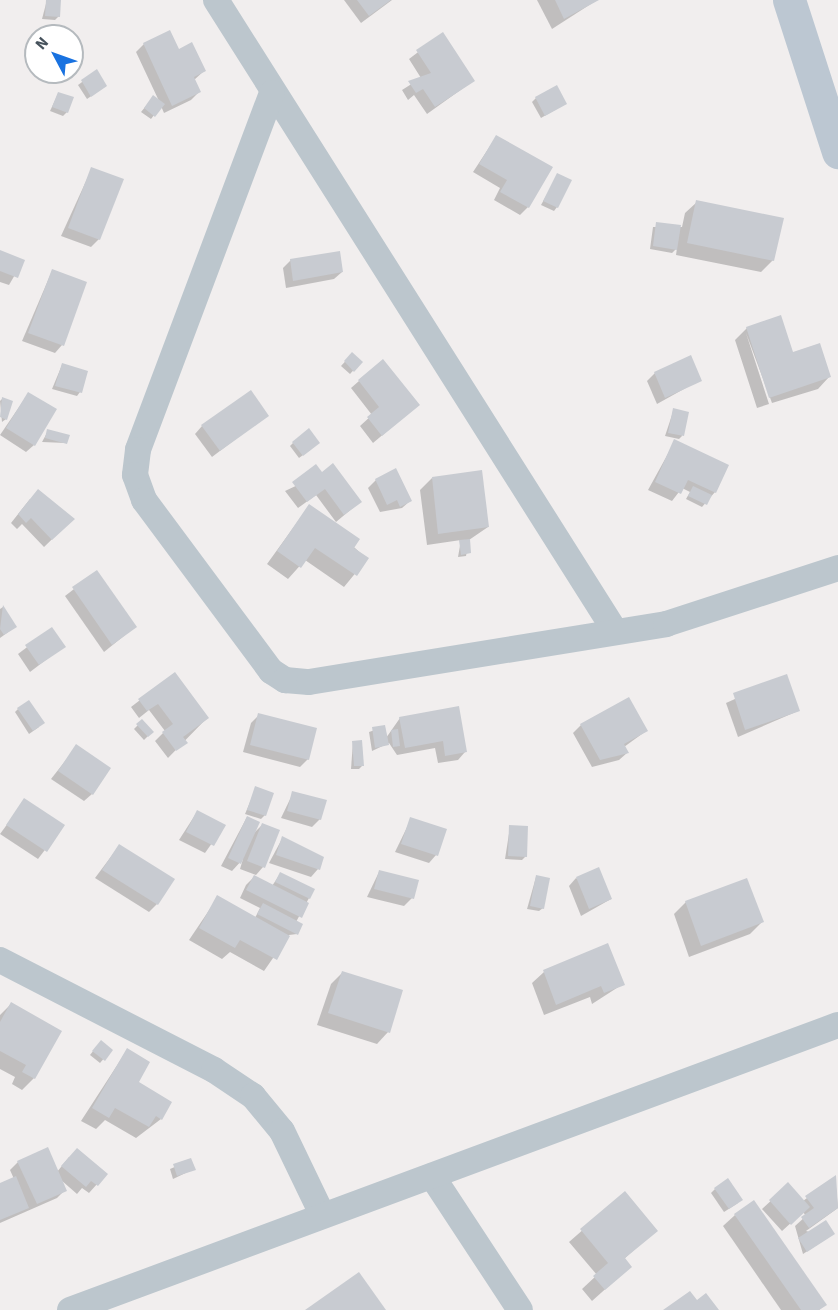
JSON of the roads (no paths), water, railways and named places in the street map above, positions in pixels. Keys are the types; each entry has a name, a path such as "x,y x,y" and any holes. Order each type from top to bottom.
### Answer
{"main road":[{"path":"789,0 838,152"}],"street":[{"path":"216,0 272,93 436,343 615,631"},
{"path":"272,93 138,450 135,475 144,500 257,655 285,680 309,682 615,631 714,610 838,568"},
{"path":"0,960 214,1070 253,1096 282,1131 322,1214"},
{"path":"70,1310 322,1214 432,1176 838,1025"},
{"path":"432,1176 520,1310"}]}
